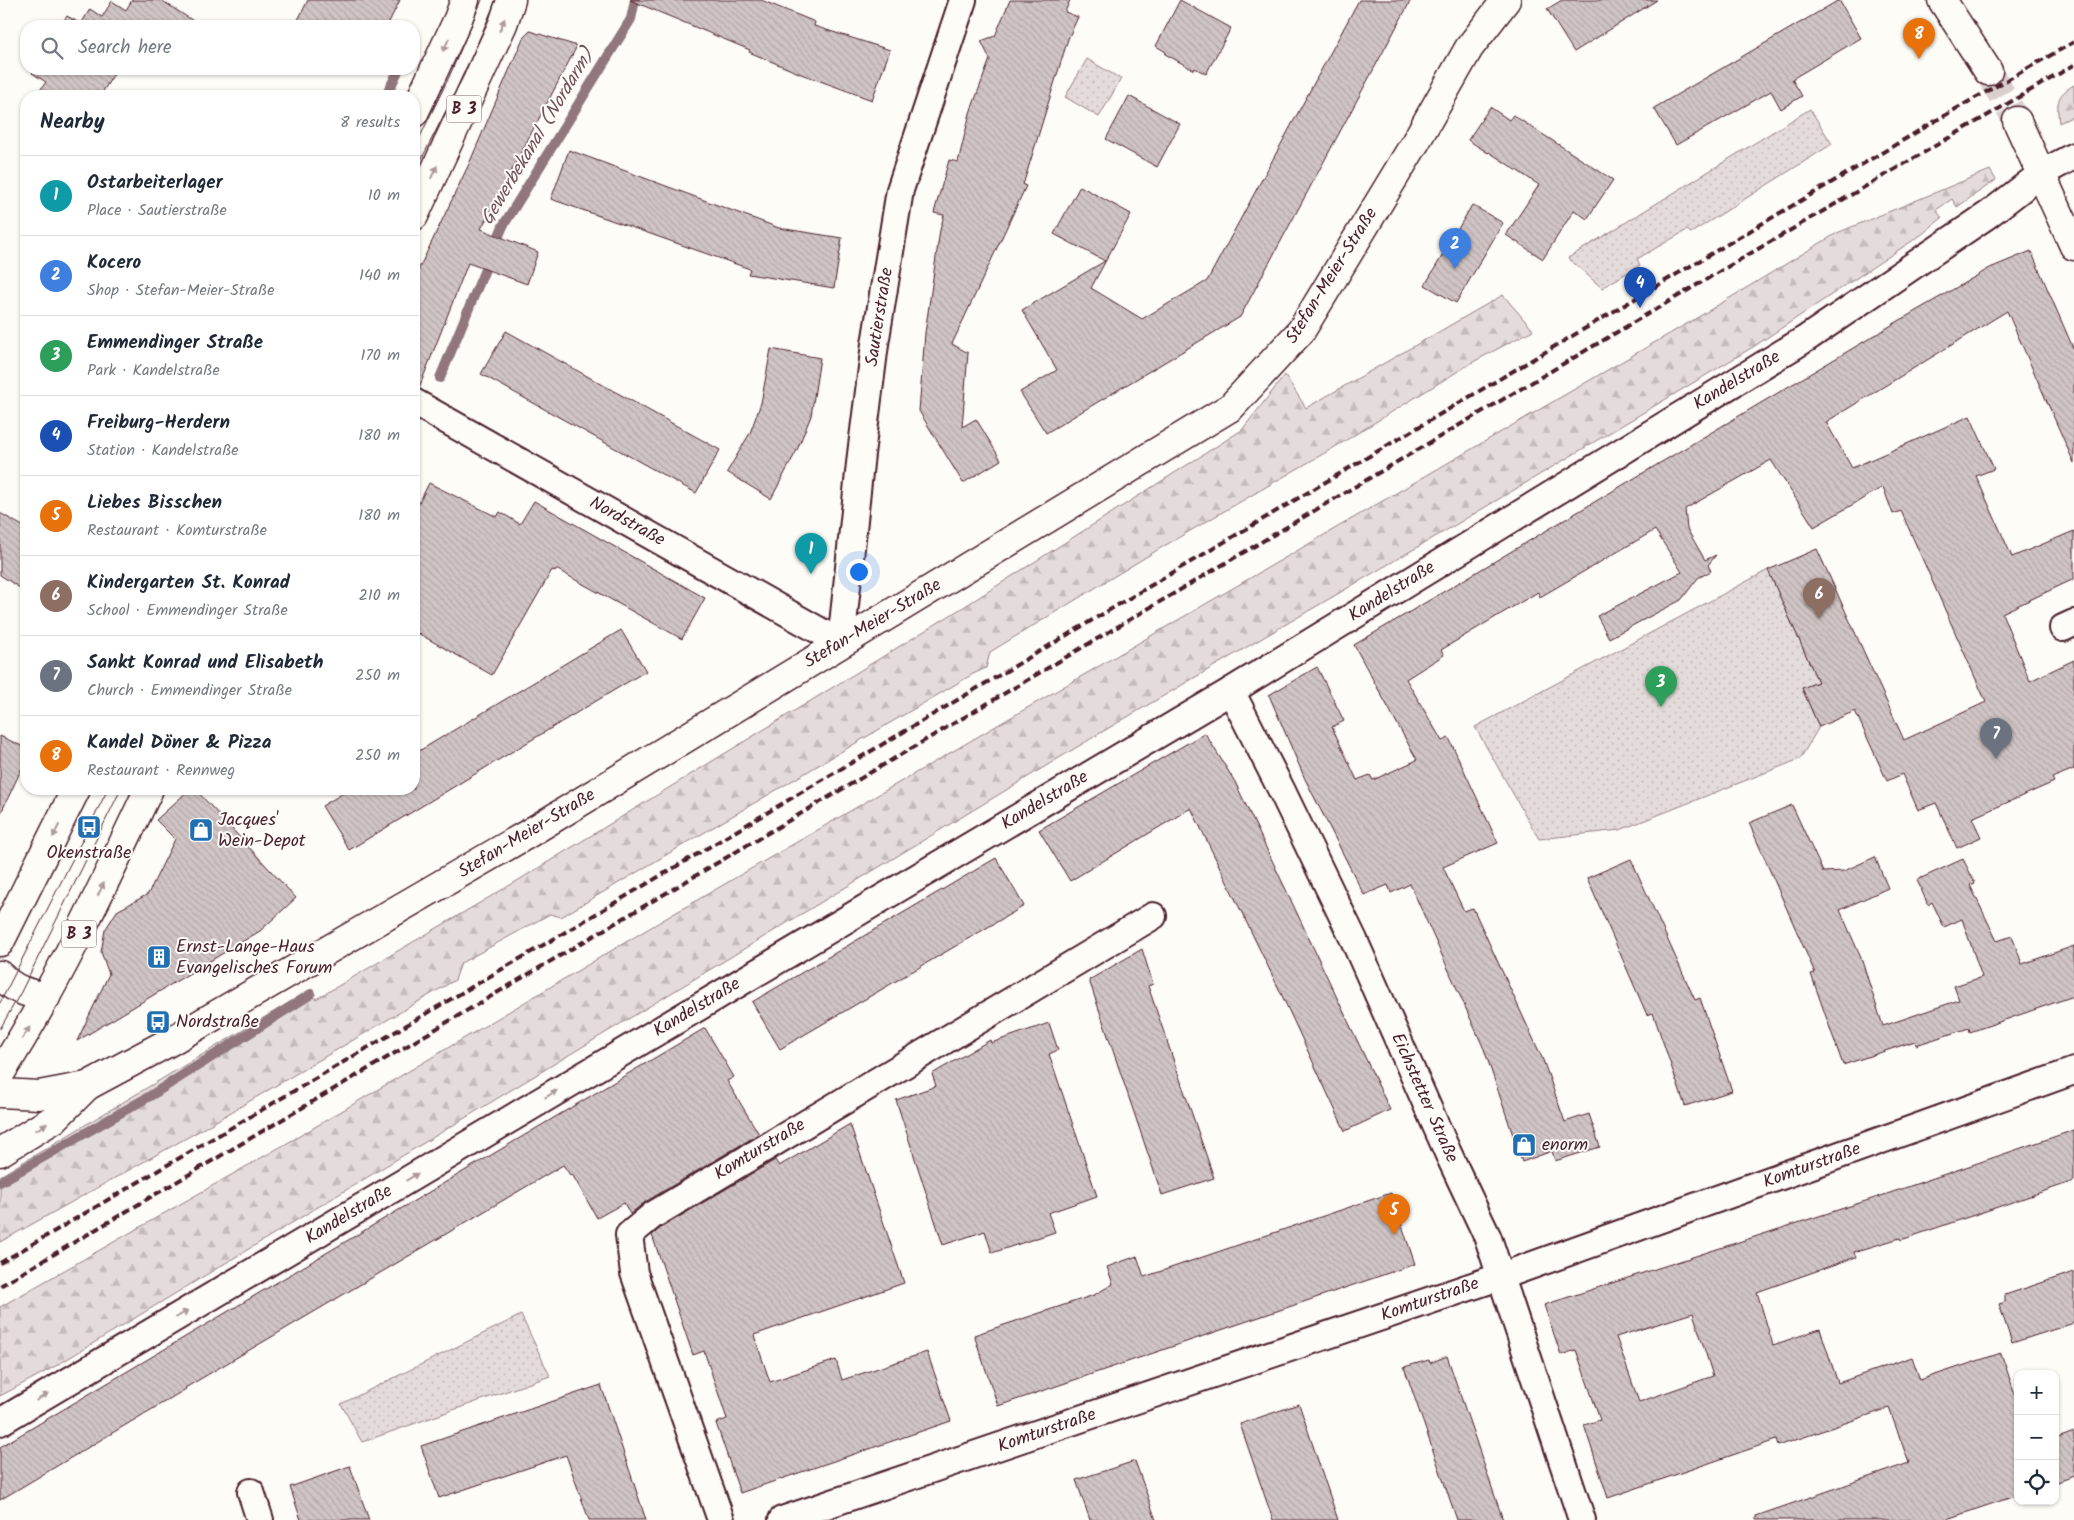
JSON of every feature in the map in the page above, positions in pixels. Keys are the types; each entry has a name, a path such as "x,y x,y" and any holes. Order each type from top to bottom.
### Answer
{"main road":[{"name":"B 3","path":"420,100 465,0"},
{"name":"B 3","path":"420,203 503,24 511,0"},
{"name":"Stefan-Meier-Straße","path":"0,1152 54,1119 87,1086 265,988 510,845 1231,407 1301,331 1415,143 1469,48 1506,0"},
{"path":"1945,1 1988,71"},
{"path":"2017,121 2074,246"},
{"path":"0,942 73,795"},
{"name":"B 3","path":"0,1074 46,997 146,795"},
{"path":"0,975 21,992 46,997"},
{"name":"Stefan-Meier-Straße","path":"0,1093 40,1095 87,1086"}],"street":[{"name":"Sautierstraße","path":"841,643 875,344 900,190 963,0"},
{"name":"Kandelstraße","path":"0,1422 1231,691 1807,338 1989,214 2042,173 2074,156"},
{"name":"Nordstraße","path":"420,405 841,643"},
{"name":"Eichstetter Straße","path":"1231,691 1354,940 1448,1153 1488,1238 1582,1520"},
{"name":"Komturstraße","path":"721,1520 634,1273 629,1236 652,1214 1152,916"},
{"name":"Komturstraße","path":"782,1520 1502,1276 2074,1071"},
{"path":"250,1492 260,1520"}],"green space":[{"path":"1087,59 1121,79 1099,117 1065,97"},
{"path":"2074,85 2074,116 2059,123 2058,105 2060,97"},
{"path":"1810,109 1832,144 1691,233 1687,230 1637,259 1640,265 1602,288 1568,258"},
{"path":"1990,170 1996,180 1957,207 1952,199 1936,210 1942,218 1921,235 1753,347 1457,524 1107,729 54,1367 0,1396 0,1307 303,1134 663,920 1695,319 1837,233"},
{"path":"1503,295 1533,330 1473,362 1335,447 1164,546 990,652 986,668 561,917 550,914 461,963 455,980 199,1131 0,1242 0,1176 310,990 316,999 517,881 962,608 1242,430 1285,375 1306,408"},
{"path":"1768,570 1818,682 1802,688 1819,727 1800,759 1620,830 1539,839 1475,727"},
{"path":"521,1315 550,1376 362,1442 341,1404"}],"building":[{"path":"132,0 161,0 192,20 83,20 90,9 102,17 112,1 126,10"},
{"path":"308,0 400,0 390,20 298,20"},
{"path":"630,0 761,0 815,22 814,26 890,50 872,100 801,74 749,52 750,50"},
{"path":"1010,0 1070,0 1065,12 1078,17 1068,39 1023,185 1026,186 952,344 968,353 962,427 976,419 1001,460 963,483 919,411 925,333 940,230 944,215 934,213 949,160 958,162 970,113 990,59 981,41 995,36"},
{"path":"1180,0 1231,28 1206,74 1195,68 1194,70 1165,54 1166,52 1156,46"},
{"path":"1359,0 1411,0 1240,317 1046,433 1020,392 1057,370 1022,310 1105,261 1054,234 1080,186 1131,214 1091,288 1142,319 1207,281"},
{"path":"1562,0 1657,0 1574,52 1547,9"},
{"path":"1839,0 1861,38 1792,79 1802,96 1781,109 1771,91 1676,145 1654,108"},
{"path":"67,16 74,20 64,20"},
{"path":"530,31 577,46 481,229 538,252 527,284 468,263 420,385 420,266 469,164 523,38"},
{"path":"35,75 113,75 104,90 40,90 46,82"},
{"path":"1129,96 1180,124 1157,167 1106,139"},
{"path":"1490,107 1509,120 1513,115 1613,180 1587,219 1574,210 1543,259 1506,235 1539,185 1468,140"},
{"path":"569,150 779,228 842,238 834,288 748,274 750,269 551,199"},
{"path":"1472,205 1503,223 1456,303 1425,285"},
{"path":"2031,251 2074,350 2074,463 2007,311 1826,422 1852,468 1970,416 1994,469 1976,476 2012,557 2074,531 2074,579 2002,613 2030,681 2074,660 2074,769 2052,778 2054,782 1972,818 1981,837 1957,848 1936,803 1918,810 1902,774 1887,781 1855,711 1819,727 1802,688 1818,682 1768,570 1817,549 1904,740 1986,702 1901,511 1893,514 1883,487 1814,527 1771,460 1685,509 1687,529 1705,560 1716,555 1708,565 1711,571 1698,578 1681,600 1609,638 1597,616 1682,572 1655,530 1540,597 1538,592 1489,621 1441,650 1444,655 1406,679 1442,741 1449,738 1498,843 1443,867 1464,911 1473,908 1543,1060 1565,1122 1589,1114 1600,1147 1555,1161 1552,1151 1522,1162 1484,1049 1410,884 1391,893 1388,885 1364,895 1305,779 1269,695 1317,667 1344,721 1332,727 1357,780 1370,775 1373,780 1417,760 1354,645 1902,319 1990,268"},
{"path":"506,331 720,450 696,493 481,374"},
{"path":"771,349 820,358 811,416 797,450 771,499 727,472 750,433 761,403"},
{"path":"429,483 497,517 500,512 520,524 534,501 705,598 682,639 556,569 555,571 552,570 492,675 420,634 420,501"},
{"path":"0,513 20,525 20,588 0,575"},
{"path":"621,630 646,671 349,850 322,806 340,795 420,795 420,750"},
{"path":"1205,733 1235,782 1390,1110 1345,1131 1191,808 1070,881 1039,830"},
{"path":"0,736 20,745 20,772 0,815"},
{"path":"183,795 201,795 296,898 260,931 77,1041 109,974 101,952 105,930 117,911 148,894 175,839 156,820"},
{"path":"1792,805 1823,872 1844,871 1875,857 1888,888 1840,910 1861,958 1883,1026 1959,1000 1954,986 1982,977 1962,919 1944,927 1932,902 1928,905 1917,880 1963,859 1975,883 1970,885 1997,941 2012,936 2022,964 2074,946 2074,996 1970,1032 1969,1028 1916,1045 1915,1041 1843,1065 1811,974 1815,973 1749,823"},
{"path":"996,858 1024,906 780,1049 752,1002"},
{"path":"1631,859 1695,1000 1700,998 1732,1091 1685,1106 1653,1013 1647,1015 1587,878"},
{"path":"1142,949 1153,984 1148,986 1214,1178 1162,1195 1089,980"},
{"path":"1049,1023 1058,1050 1049,1054 1097,1196 1048,1213 1055,1232 992,1253 985,1231 943,1245 896,1100 936,1086 932,1074 990,1040 991,1043"},
{"path":"705,1028 734,1077 727,1081 759,1134 645,1202 630,1214 624,1203 597,1218 572,1174 570,1175 563,1165 185,1388 0,1500 0,1447"},
{"path":"850,1124 904,1283 754,1335 770,1382 836,1360 842,1380 927,1352 951,1421 740,1493 716,1423 727,1419 704,1351 693,1355 652,1235 662,1227 775,1160 779,1166"},
{"path":"2074,1130 2074,1181 1901,1240 1900,1238 1854,1252 1856,1257 1757,1292 1773,1345 1820,1329 1838,1383 1912,1357 1920,1380 2001,1353 2014,1391 2014,1496 1944,1520 1756,1520 1756,1516 1909,1463 1889,1408 1778,1446 1776,1440 1608,1498 1584,1425 1600,1420 1576,1350 1561,1355 1544,1305 1881,1196","holes":["1693,1313 1713,1376 1639,1402 1616,1337"]},
{"path":"1391,1193 1415,1264 998,1406 974,1335 1094,1295 1113,1284 1107,1267 1137,1256 1144,1277"},
{"path":"2074,1272 2074,1323 2012,1343 1999,1304 2005,1302 2005,1295"},
{"path":"1447,1356 1503,1520 1457,1520 1404,1367 1429,1360 1430,1363"},
{"path":"601,1385 646,1520 589,1520 566,1455 439,1498 421,1446"},
{"path":"1299,1404 1338,1520 1273,1520 1240,1424"},
{"path":"2074,1432 2074,1476 2059,1482 2059,1460 2059,1438"},
{"path":"1135,1461 1156,1520 1090,1520 1076,1480"},
{"path":"350,1466 369,1520 301,1520 290,1487"}],"waterway":[{"name":"Gewerbekanal (Nordarm)","path":"440,378 503,226 631,19 635,0"},
{"path":"389,90 396,75"},
{"name":"Gewerbekanal (Nordarm)","path":"0,1182 150,1096 311,994"}],"tunnel":[{"path":"1988,71 2017,121"}],"tram line":[{"path":"420,137 449,77 482,0"},
{"path":"420,162 464,75 496,0"},
{"path":"0,1003 105,795"},
{"path":"0,1029 21,992 118,795"}],"railway":[{"path":"0,1263 557,937 1954,110 2074,42"},
{"path":"0,1286 1746,256 2074,65"}],"place":[{"name":"Kandel Döner & Pizza","path":"1919,59"},
{"name":"Kocero","path":"1455,269"},
{"name":"Freiburg-Herdern","path":"1640,308"},
{"name":"Ostarbeiterlager","path":"811,574"},
{"name":"Kindergarten St. Konrad","path":"1819,619"},
{"name":"Emmendinger Straße","path":"1661,707"},
{"name":"Sankt Konrad und Elisabeth","path":"1996,759"},
{"name":"Okenstraße","path":"89,827"},
{"name":"Jacques' Wein-Depot","path":"201,830"},
{"name":"Ernst-Lange-Haus Evangelisches Forum","path":"159,957"},
{"name":"Nordstraße","path":"158,1022"},
{"name":"enorm","path":"1524,1145"},
{"name":"Liebes Bisschen","path":"1394,1235"}]}
